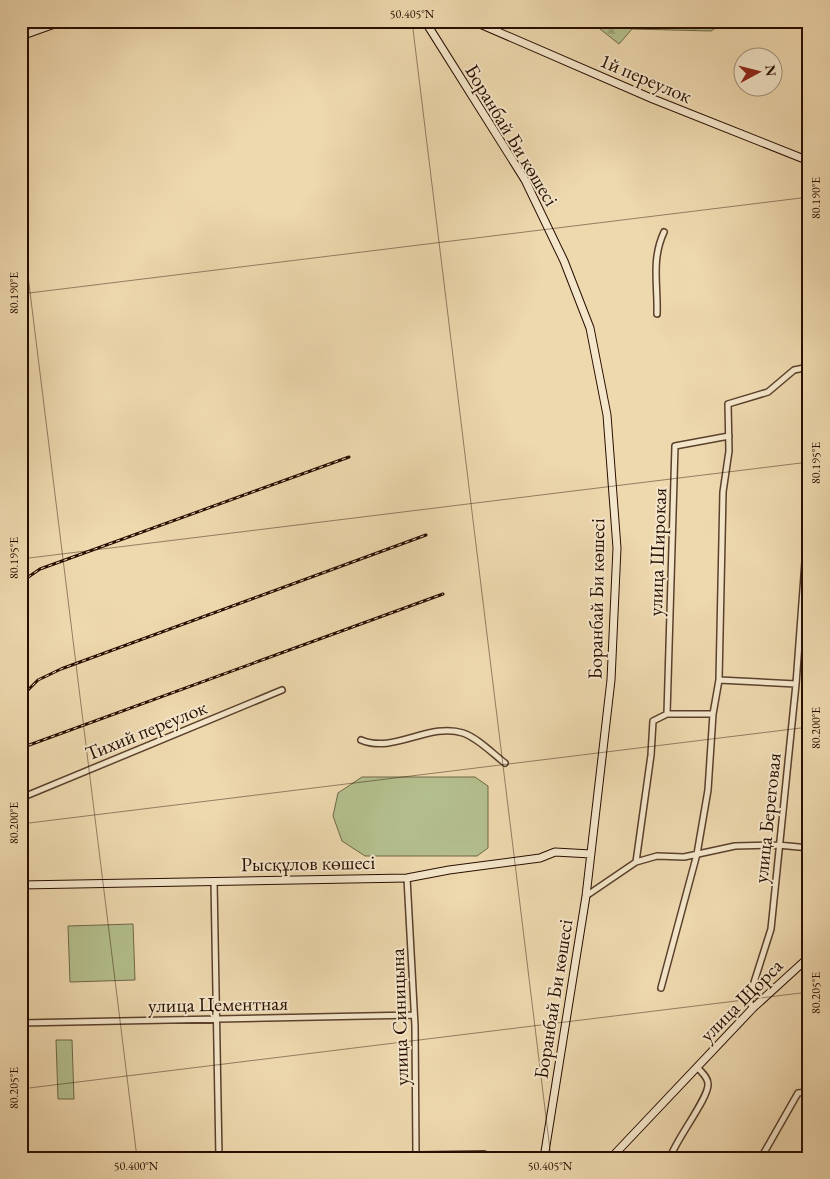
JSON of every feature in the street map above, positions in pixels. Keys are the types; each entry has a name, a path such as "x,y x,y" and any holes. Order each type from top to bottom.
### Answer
{"main road":[{"path":"21,28 39,21"},
{"path":"21,36 63,21"},
{"name":"Боранбай Би көшесі","path":"425,21 525,180 564,261 592,338 607,415 617,548 611,680 586,896 544,1158"},
{"name":"1й переулок","path":"472,21 688,113 809,161"},
{"name":"Рысқұлов көшесі","path":"21,885 407,878 449,870 540,858 555,852 591,854"},
{"name":"улица Щорса","path":"611,1158 753,1008 809,957"}],"street":[{"path":"657,314 655,269 657,248 664,232"},
{"path":"661,988 697,854 708,790 713,714 719,680 723,492 729,451 728,404 768,392 794,370 809,367"},
{"name":"улица Широкая","path":"667,714 675,446 729,436"},
{"name":"улица Береговая","path":"753,1008 750,1003 750,995 771,929 778,845 796,684 809,508"},
{"path":"719,680 796,684"},
{"name":"Тихий переулок","path":"21,798 282,690"},
{"path":"636,862 651,755 653,721 667,714 713,714"},
{"path":"361,740 373,745 446,730 465,734 505,762"},
{"path":"586,896 636,862 657,856 684,857 735,846 778,845 809,848"},
{"name":"улица Синицына","path":"407,878 414,1015 416,1155"},
{"path":"214,881 219,1157"},
{"name":"улица Цементная","path":"21,1023 414,1015"},
{"name":"улица Щорса","path":"670,1158 674,1145 708,1088 707,1077 698,1068"},
{"path":"761,1158 798,1093 809,1092"},
{"path":"212,1158 484,1154"}],"green space":[{"path":"590,21 727,21 711,31 632,29 619,44"},
{"path":"362,777 475,777 488,786 488,848 477,856 365,856 342,841 333,816 338,793"},
{"path":"133,924 135,980 70,982 68,926"},
{"path":"56,1040 72,1040 74,1099 58,1099"}],"railway":[{"path":"21,582 40,569 349,457"},
{"path":"21,697 38,680 61,669 426,535"},
{"path":"21,748 443,594"}]}
